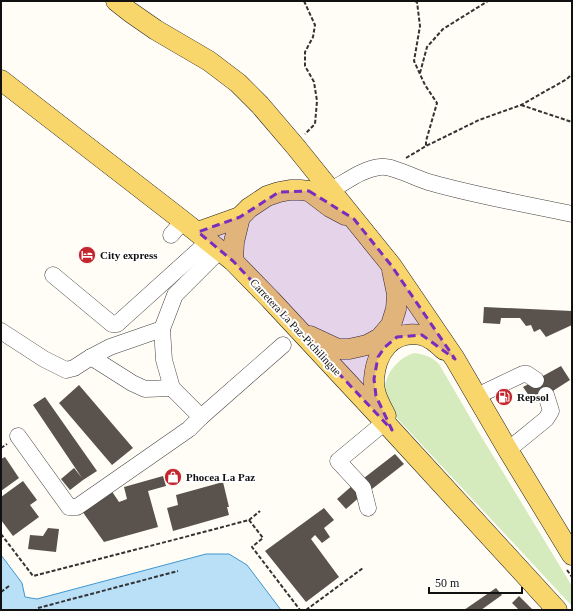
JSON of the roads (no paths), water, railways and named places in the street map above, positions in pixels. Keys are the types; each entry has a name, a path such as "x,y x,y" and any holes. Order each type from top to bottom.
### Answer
{"main road":[{"path":"116,1 156,30 209,60 238,83 260,105 295,146 391,265 455,359 572,555"},
{"name":"Carretera La Paz-Pichilingue","path":"1,80 202,240 270,299 389,426 557,610"},
{"path":"202,240 240,217 249,208 267,196 290,190 309,192 330,207 354,219"},
{"path":"202,240 234,242 240,217"},
{"path":"299,331 338,349 348,349 368,345 380,338 391,325 396,309 397,294 391,265"},
{"path":"389,426 376,396 374,379 378,358 385,347 397,337 422,335 436,342 455,359"}],"street":[{"path":"331,190 366,171 381,166 431,183 572,214"},
{"path":"53,275 112,324 117,324 202,240"},
{"path":"201,417 172,388 164,360 162,329 175,295 202,240"},
{"path":"1,330 44,359 66,370 74,368 91,357 110,348 162,329"},
{"path":"18,436 69,507 77,507 189,429 283,345"},
{"path":"91,357 144,389 172,388"},
{"path":"477,396 523,374 527,374 536,380"},
{"path":"508,450 549,415 551,411 546,395"},
{"path":"368,508 363,488 338,461 389,426"}],"water":[{"path":"206,554 229,554 247,565 281,610 1,610 1,555 22,583 25,597 37,599"}],"place":[{"name":"City express","path":"87,255"},
{"name":"Repsol","path":"504,397"},
{"name":"Phocea La Paz","path":"173,477"}]}
